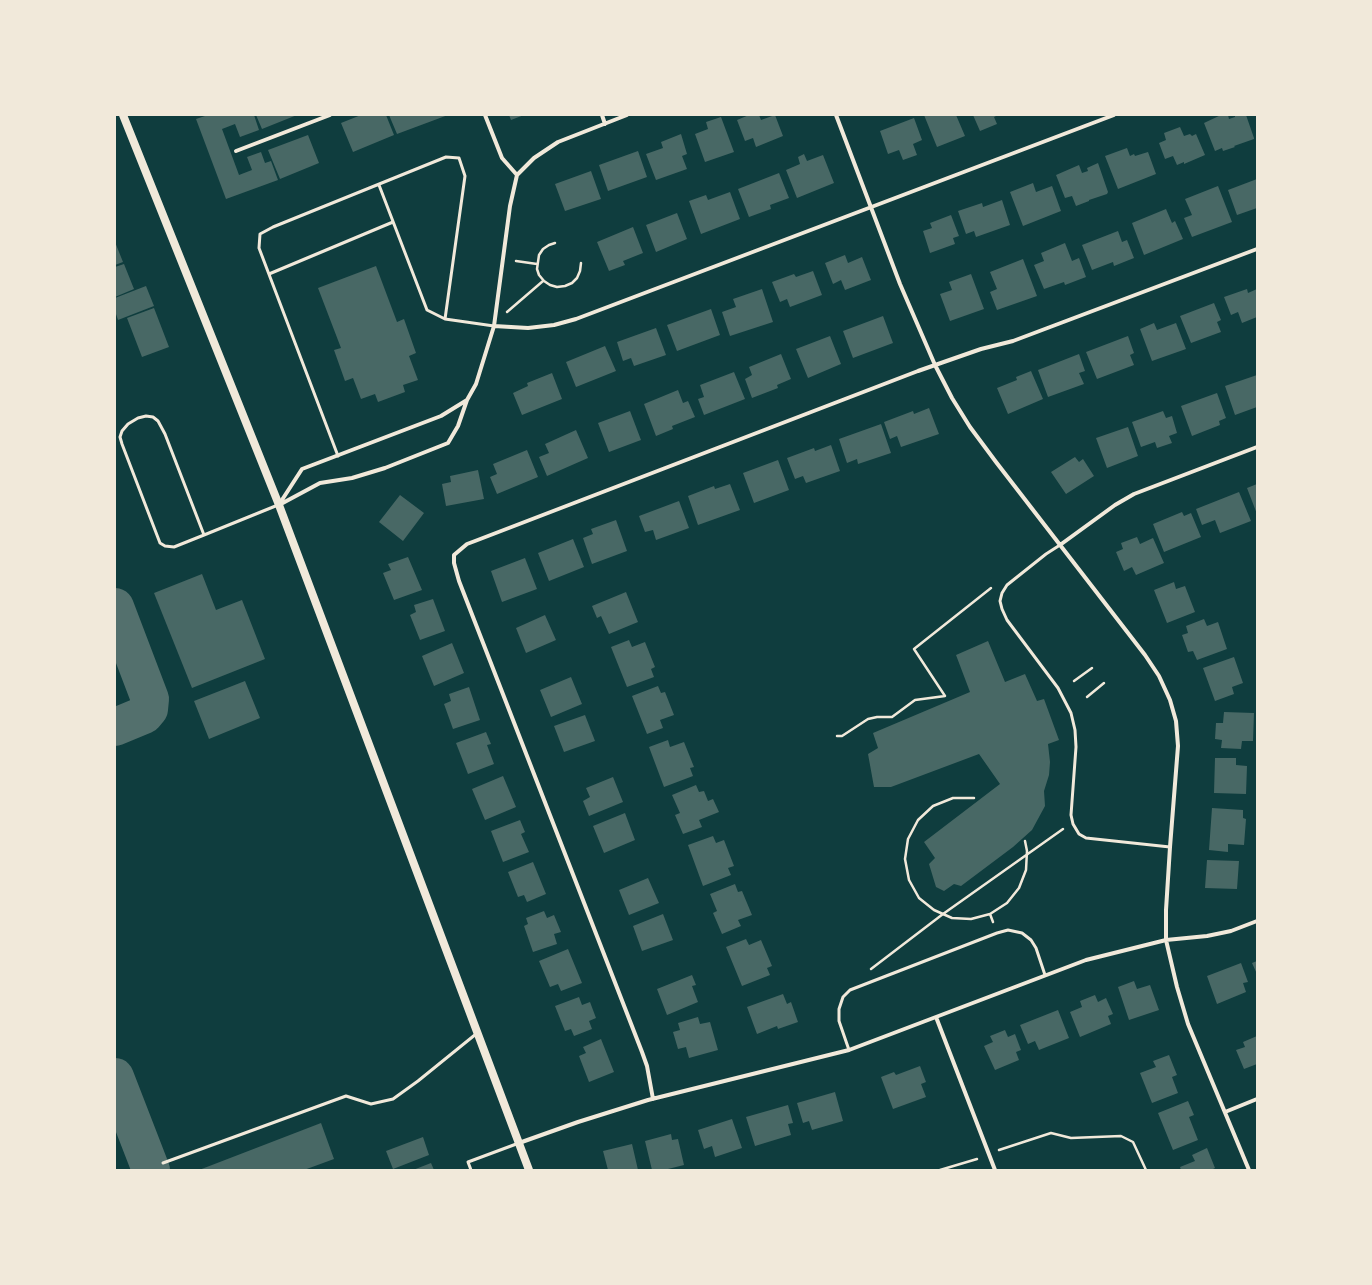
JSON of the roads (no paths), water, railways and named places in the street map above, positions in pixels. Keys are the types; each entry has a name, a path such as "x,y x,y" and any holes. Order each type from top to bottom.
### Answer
{"main road":[{"path":"123,115 279,504 529,1170"}],"street":[{"path":"314,115 316,120"},
{"path":"236,151 330,115"},
{"path":"485,115 502,158 517,174"},
{"path":"602,115 605,124"},
{"path":"279,504 320,483 352,478 372,472 448,443 458,426 467,400 476,384 494,326 510,206 517,174 534,158 558,142 627,115"},
{"path":"836,115 900,284 935,365 952,398 970,427 1145,655 1159,676 1170,700 1176,721 1178,746 1166,910 1166,940 1177,987 1188,1024 1249,1170"},
{"path":"494,326 528,328 554,325 576,319 1114,115"},
{"path":"652,1099 647,1066 642,1052 459,581 454,563 454,555 460,549 475,541 935,365 981,349 1013,341 1257,249"},
{"path":"279,504 302,470 441,416 467,400"},
{"path":"1060,545 1125,498 1257,447"},
{"path":"519,1143 578,1122 652,1099 849,1050 1086,960 1166,940 1231,931 1257,921"},
{"path":"936,1017 996,1170"},
{"path":"1225,1112 1257,1099"}],"lane":[{"path":"338,456 259,248 260,234 273,227 446,158 459,158 465,176 445,319"},
{"path":"379,185 427,310 445,319 494,326"},
{"path":"269,274 393,222"},
{"path":"204,535 165,434 158,421 153,417 146,416 138,418 128,424 122,431 120,437 122,444 160,543 165,546 174,547 204,535 279,504"},
{"path":"1060,545 1046,554 1007,585 1002,593 1000,601 1007,620 1058,688 1071,713 1075,730 1076,747 1071,815 1073,824 1079,834 1086,838 1170,847"},
{"path":"849,1050 839,1021 839,1009 843,998 850,990 996,933 1008,930 1022,933 1031,940 1036,948 1045,975"},
{"path":"163,1163 346,1096 371,1104 393,1099 418,1081 477,1033"},
{"path":"471,1170 468,1162 519,1143"}]}
